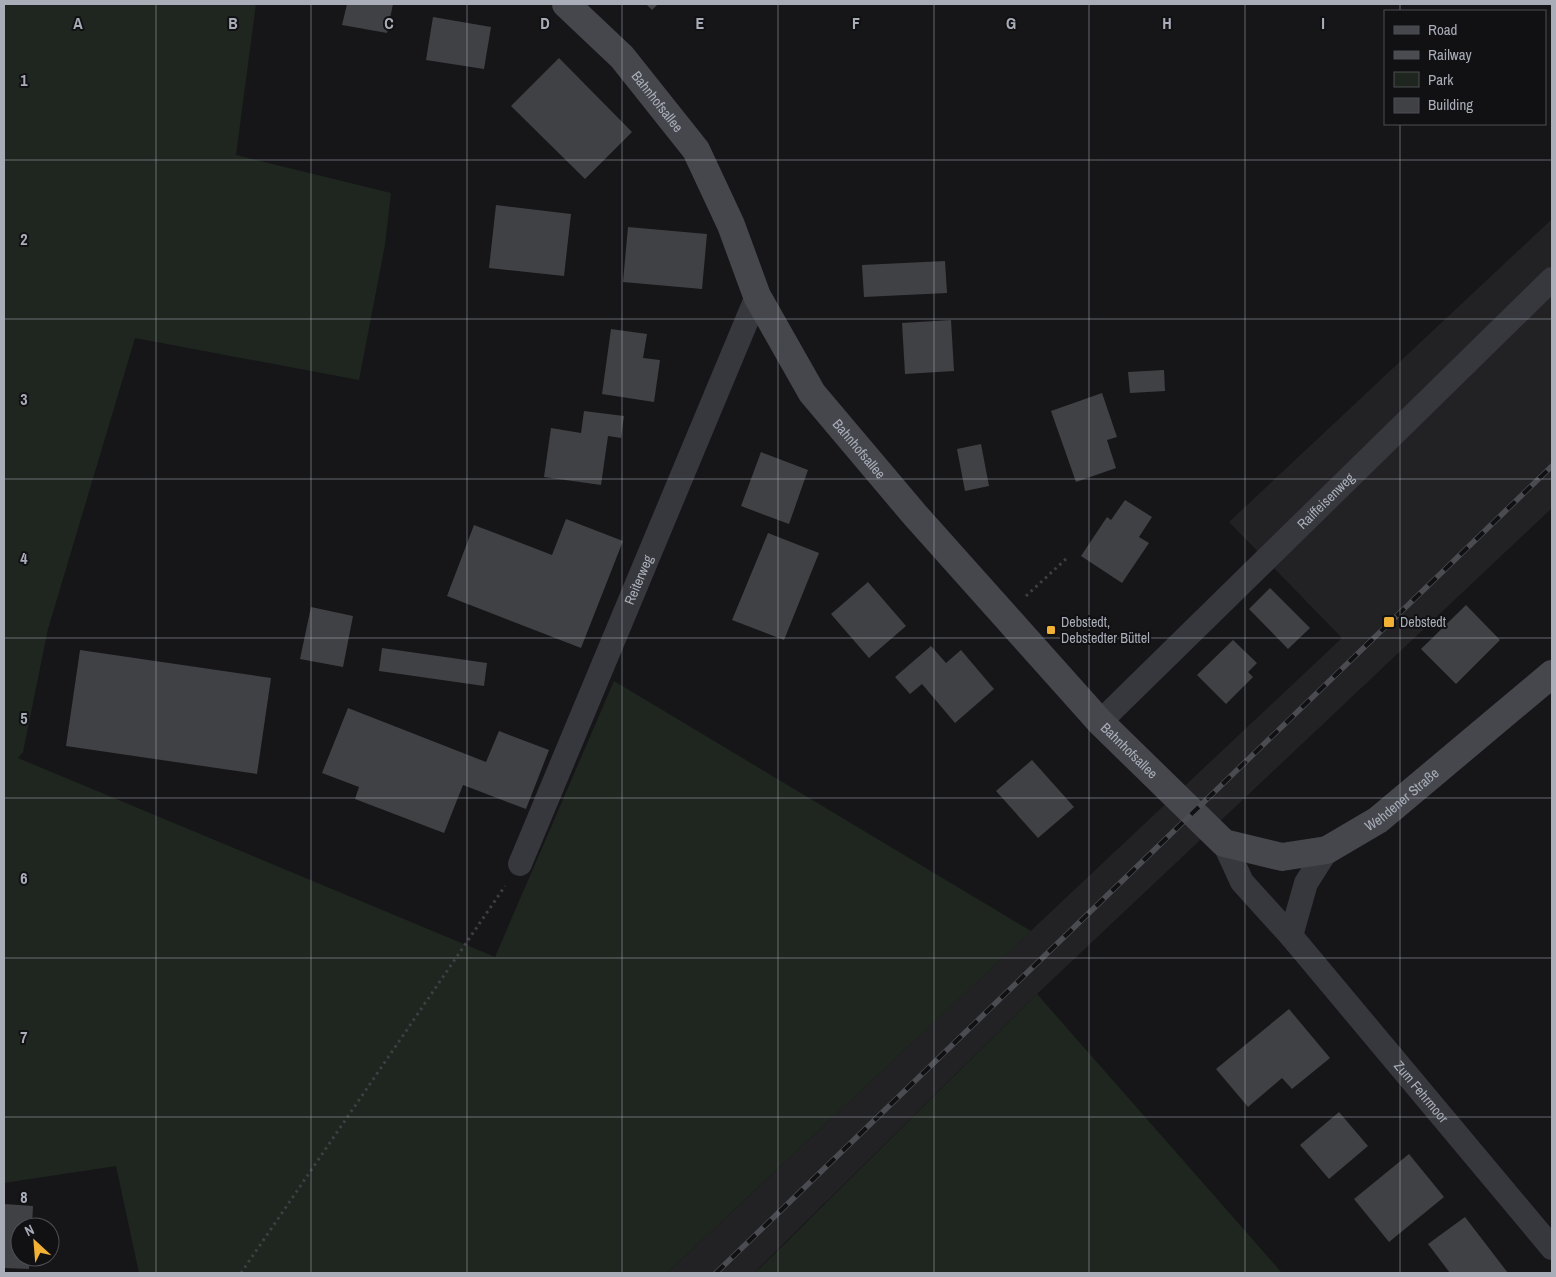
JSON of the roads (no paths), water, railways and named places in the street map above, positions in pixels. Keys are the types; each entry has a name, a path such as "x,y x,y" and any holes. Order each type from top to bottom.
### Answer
{"street":[{"name":"Bahnhofsallee","path":"566,4 622,57 696,150 731,225 757,296 812,393 915,514 1100,722 1224,843"},
{"name":"Raiffeisenweg","path":"1100,722 1552,279"},
{"name":"Reiterweg","path":"520,864 757,296"},
{"name":"Wehdener Straße","path":"1224,843 1282,857 1327,850 1378,820 1552,674"},
{"name":"Zum Fehrmoor","path":"1224,843 1242,882 1291,936 1552,1248"},
{"path":"1291,936 1306,883 1327,850"}],"railway":[{"path":"716,1273 1552,466"}],"place":[{"name":"Debstedt","path":"1389,622"},
{"name":"Debstedt, Debstedter Büttel","path":"1051,630"}]}
